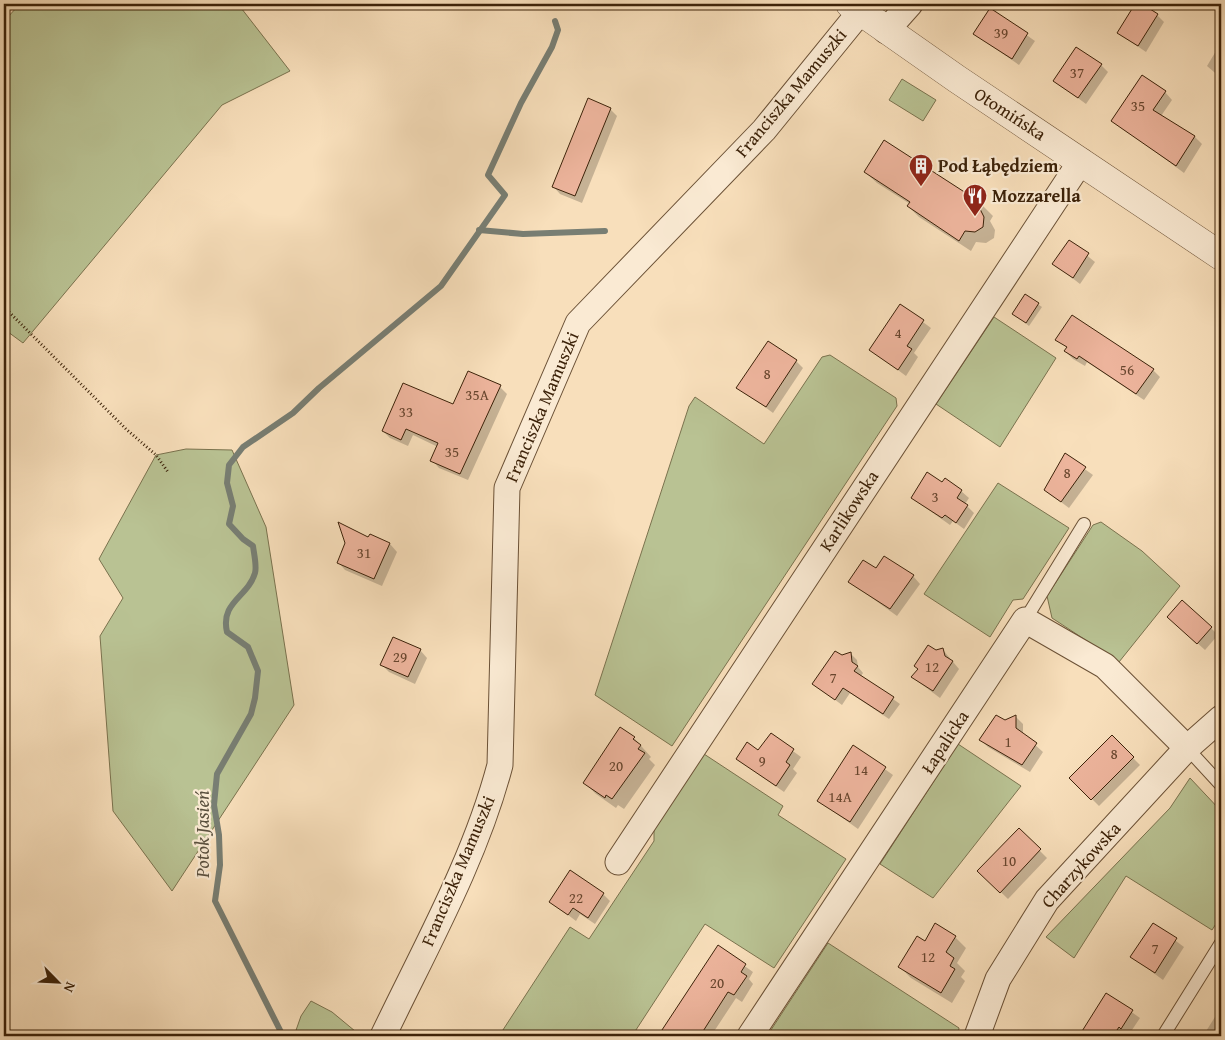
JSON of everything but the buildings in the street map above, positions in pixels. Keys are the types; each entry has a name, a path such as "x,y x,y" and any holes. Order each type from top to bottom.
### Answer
{"street":[{"path":"886,31 910,4"},
{"name":"Otomińska","path":"855,8 886,31 1221,256"},
{"name":"Franciszka Mamuszki","path":"383,1036 473,846 490,803 500,765 507,488 578,323 764,130 855,8"},
{"name":"Karlikowska","path":"618,862 1081,161"},
{"path":"1025,620 1105,666 1187,748"},
{"name":"Łapalicka","path":"750,1036 1025,620"},
{"name":"Charzykowska","path":"977,1036 998,979 1047,900 1187,748 1221,718"}],"lane":[{"path":"1025,620 1084,524"},
{"path":"1187,748 1221,785"},
{"path":"1163,1036 1221,943"}],"path":[{"path":"4,307 126,429 156,455 168,472"}],"green space":[{"path":"20,4 238,4 290,71 222,105 23,343 4,329 4,21"},
{"path":"902,79 936,100 923,121 889,100"},
{"path":"994,317 1056,358 1000,447 936,404"},
{"path":"830,355 896,398 897,406 672,746 595,695 689,406 695,397 764,444 822,357"},
{"path":"186,449 232,450 266,527 294,705 172,891 113,811 100,636 123,598 99,559 156,455"},
{"path":"998,483 1069,528 1023,599 1013,600 990,637 924,594"},
{"path":"1101,522 1142,551 1180,586 1119,662 1052,618 1047,596 1093,525"},
{"path":"958,744 1021,786 933,898 880,864"},
{"path":"704,754 783,806 778,815 846,859 774,968 705,924 632,1036 499,1036 570,927 589,939 654,841 654,830"},
{"path":"1190,778 1221,811 1221,916 1212,930 1126,876 1074,958 1046,937 1170,808"},
{"path":"828,943 959,1028 958,1036 767,1036"},
{"path":"311,1001 332,1012 361,1036 294,1036 301,1016"}],"waterway":[{"name":"Potok Jasień","path":"283,1036 215,901 220,865 219,835 214,805 217,774 251,714 258,671 248,647 227,632 227,614 231,606 252,581 256,567 253,546 243,539 229,524 233,506 227,483 229,465 243,447 293,413 319,388 441,286 505,195 488,175 521,103 552,47 558,30 555,21"},
{"path":"479,230 523,234 605,231"}],"place":[{"name":"Pod Łąbędziem","path":"921,187"},
{"name":"Mozzarella","path":"975,217"}]}
